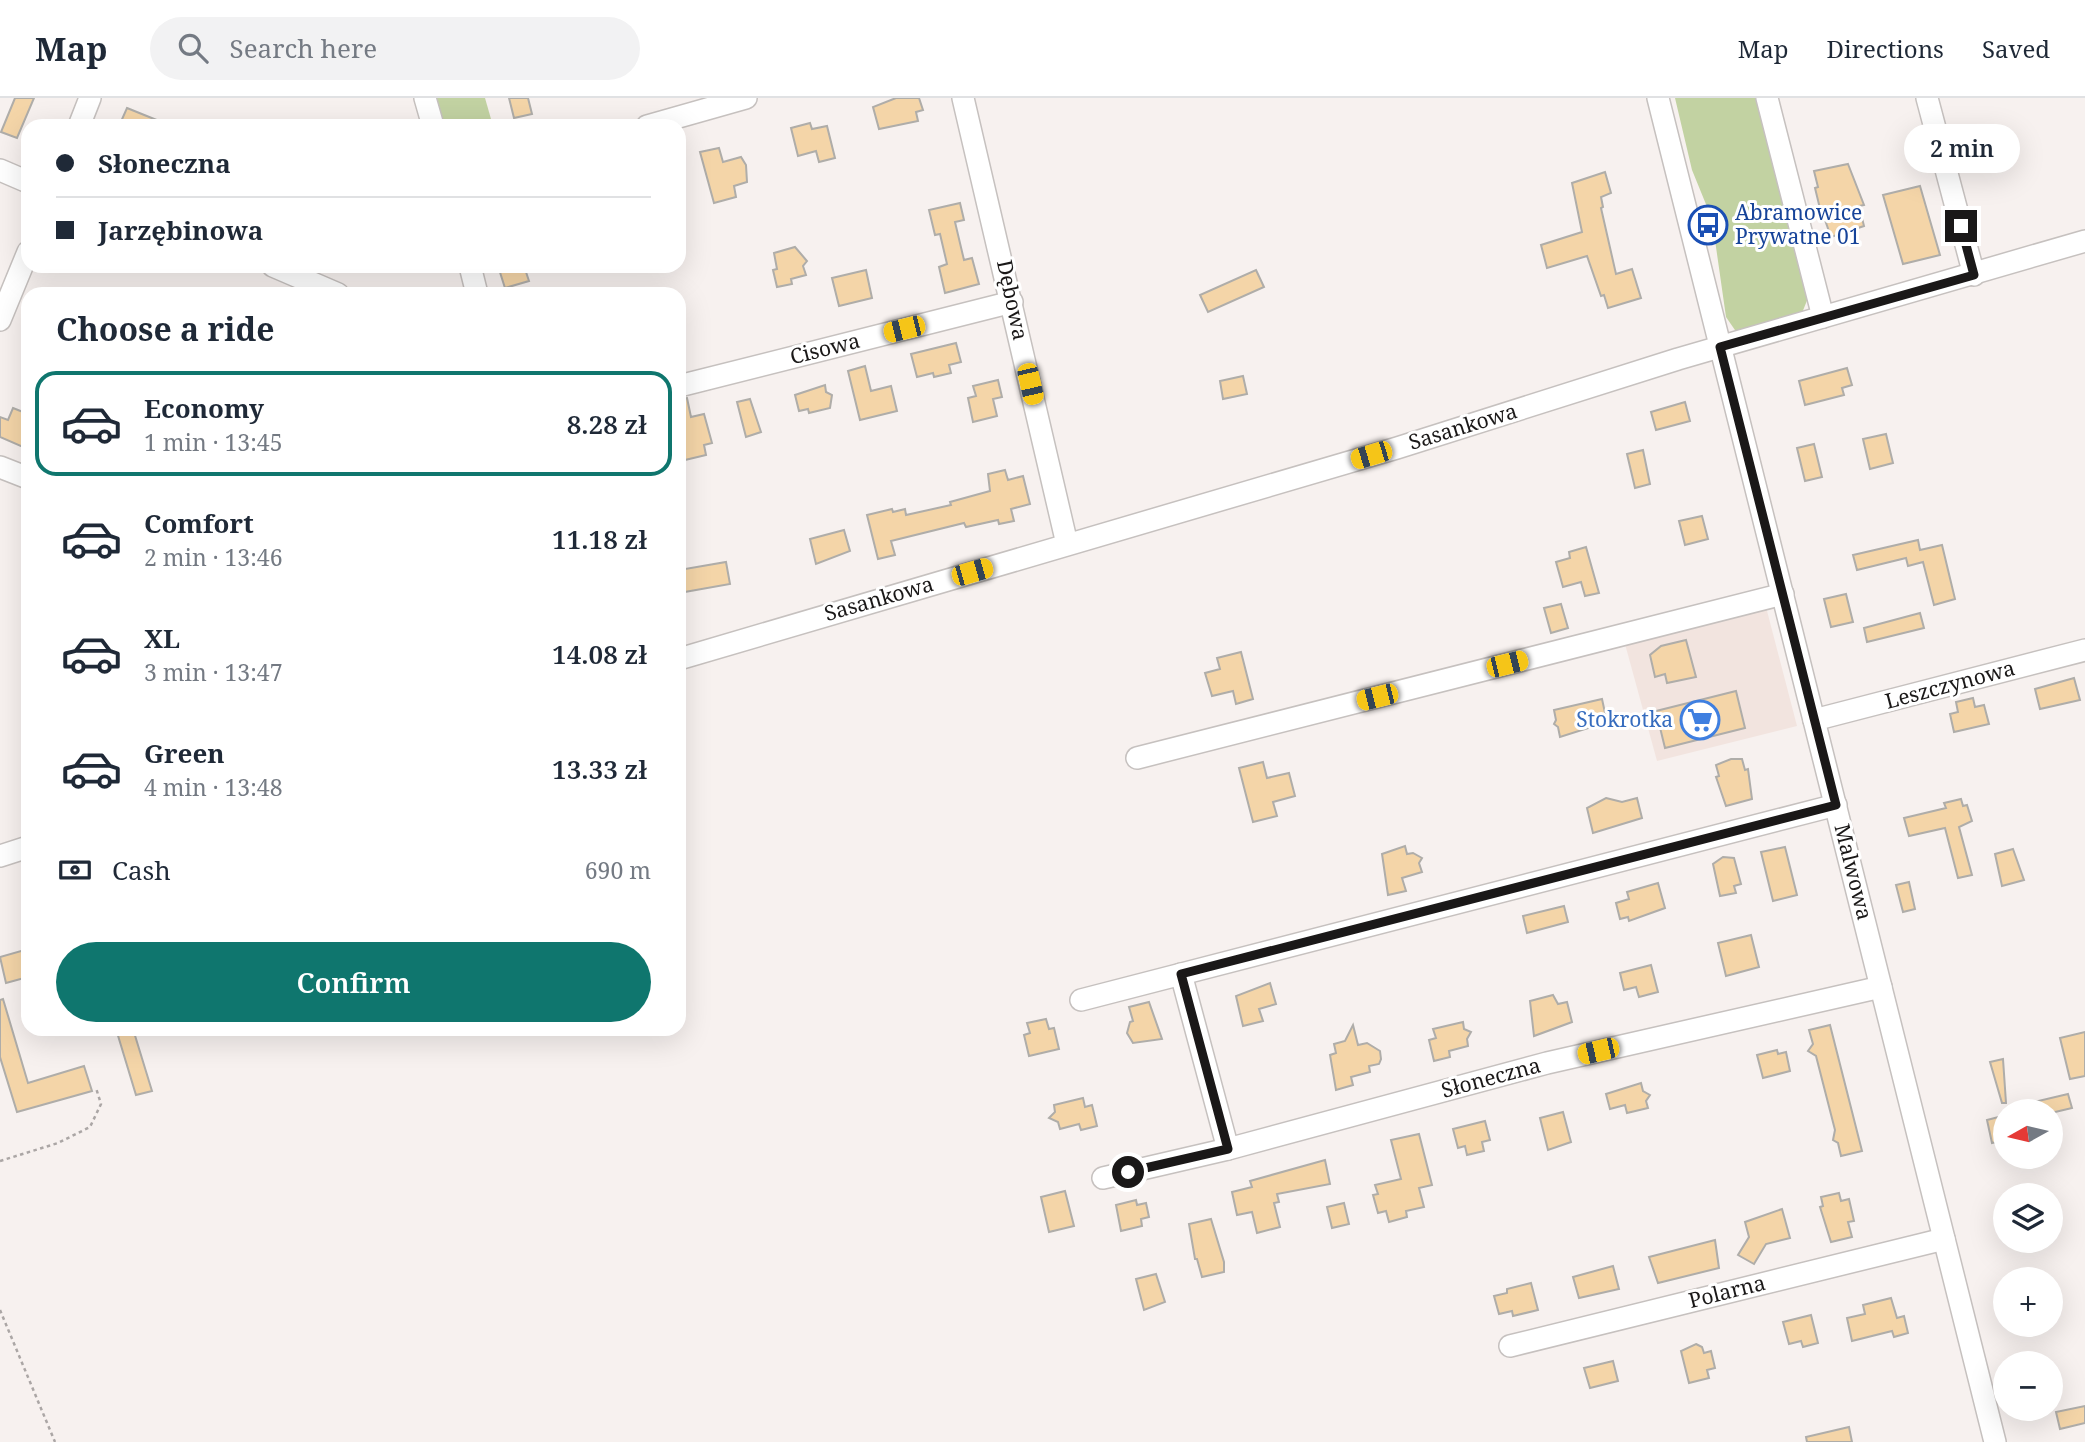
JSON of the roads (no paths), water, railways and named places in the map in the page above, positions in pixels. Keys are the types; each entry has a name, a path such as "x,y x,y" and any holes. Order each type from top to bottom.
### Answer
{"street":[{"path":"82,119 90,98"},
{"path":"425,98 431,119"},
{"path":"672,119 746,98"},
{"name":"Dębowa","path":"963,98 1067,544"},
{"name":"Malwowa","path":"1658,98 1994,1442"},
{"path":"1767,98 1823,317"},
{"path":"1927,98 1974,275"},
{"path":"0,170 21,178"},
{"name":"Sasankowa","path":"686,657 1397,448 1720,347 2085,241"},
{"path":"0,320 21,269"},
{"path":"289,273 322,287"},
{"name":"Cisowa","path":"686,384 1012,302"},
{"path":"0,467 21,475"},
{"path":"1137,758 1783,594"},
{"name":"Leszczynowa","path":"1814,720 2085,650"},
{"path":"1081,1000 1836,805"},
{"path":"0,856 21,849"},
{"path":"1181,974 1228,1149"},
{"name":"Słoneczna","path":"1103,1178 1228,1149 1546,1063 1881,987"},
{"name":"Polarna","path":"1510,1346 1944,1239"}],"place":[{"name":"Abramowice Prywatne 01","path":"1708,225"},
{"name":"Stokrotka","path":"1700,720"}]}
